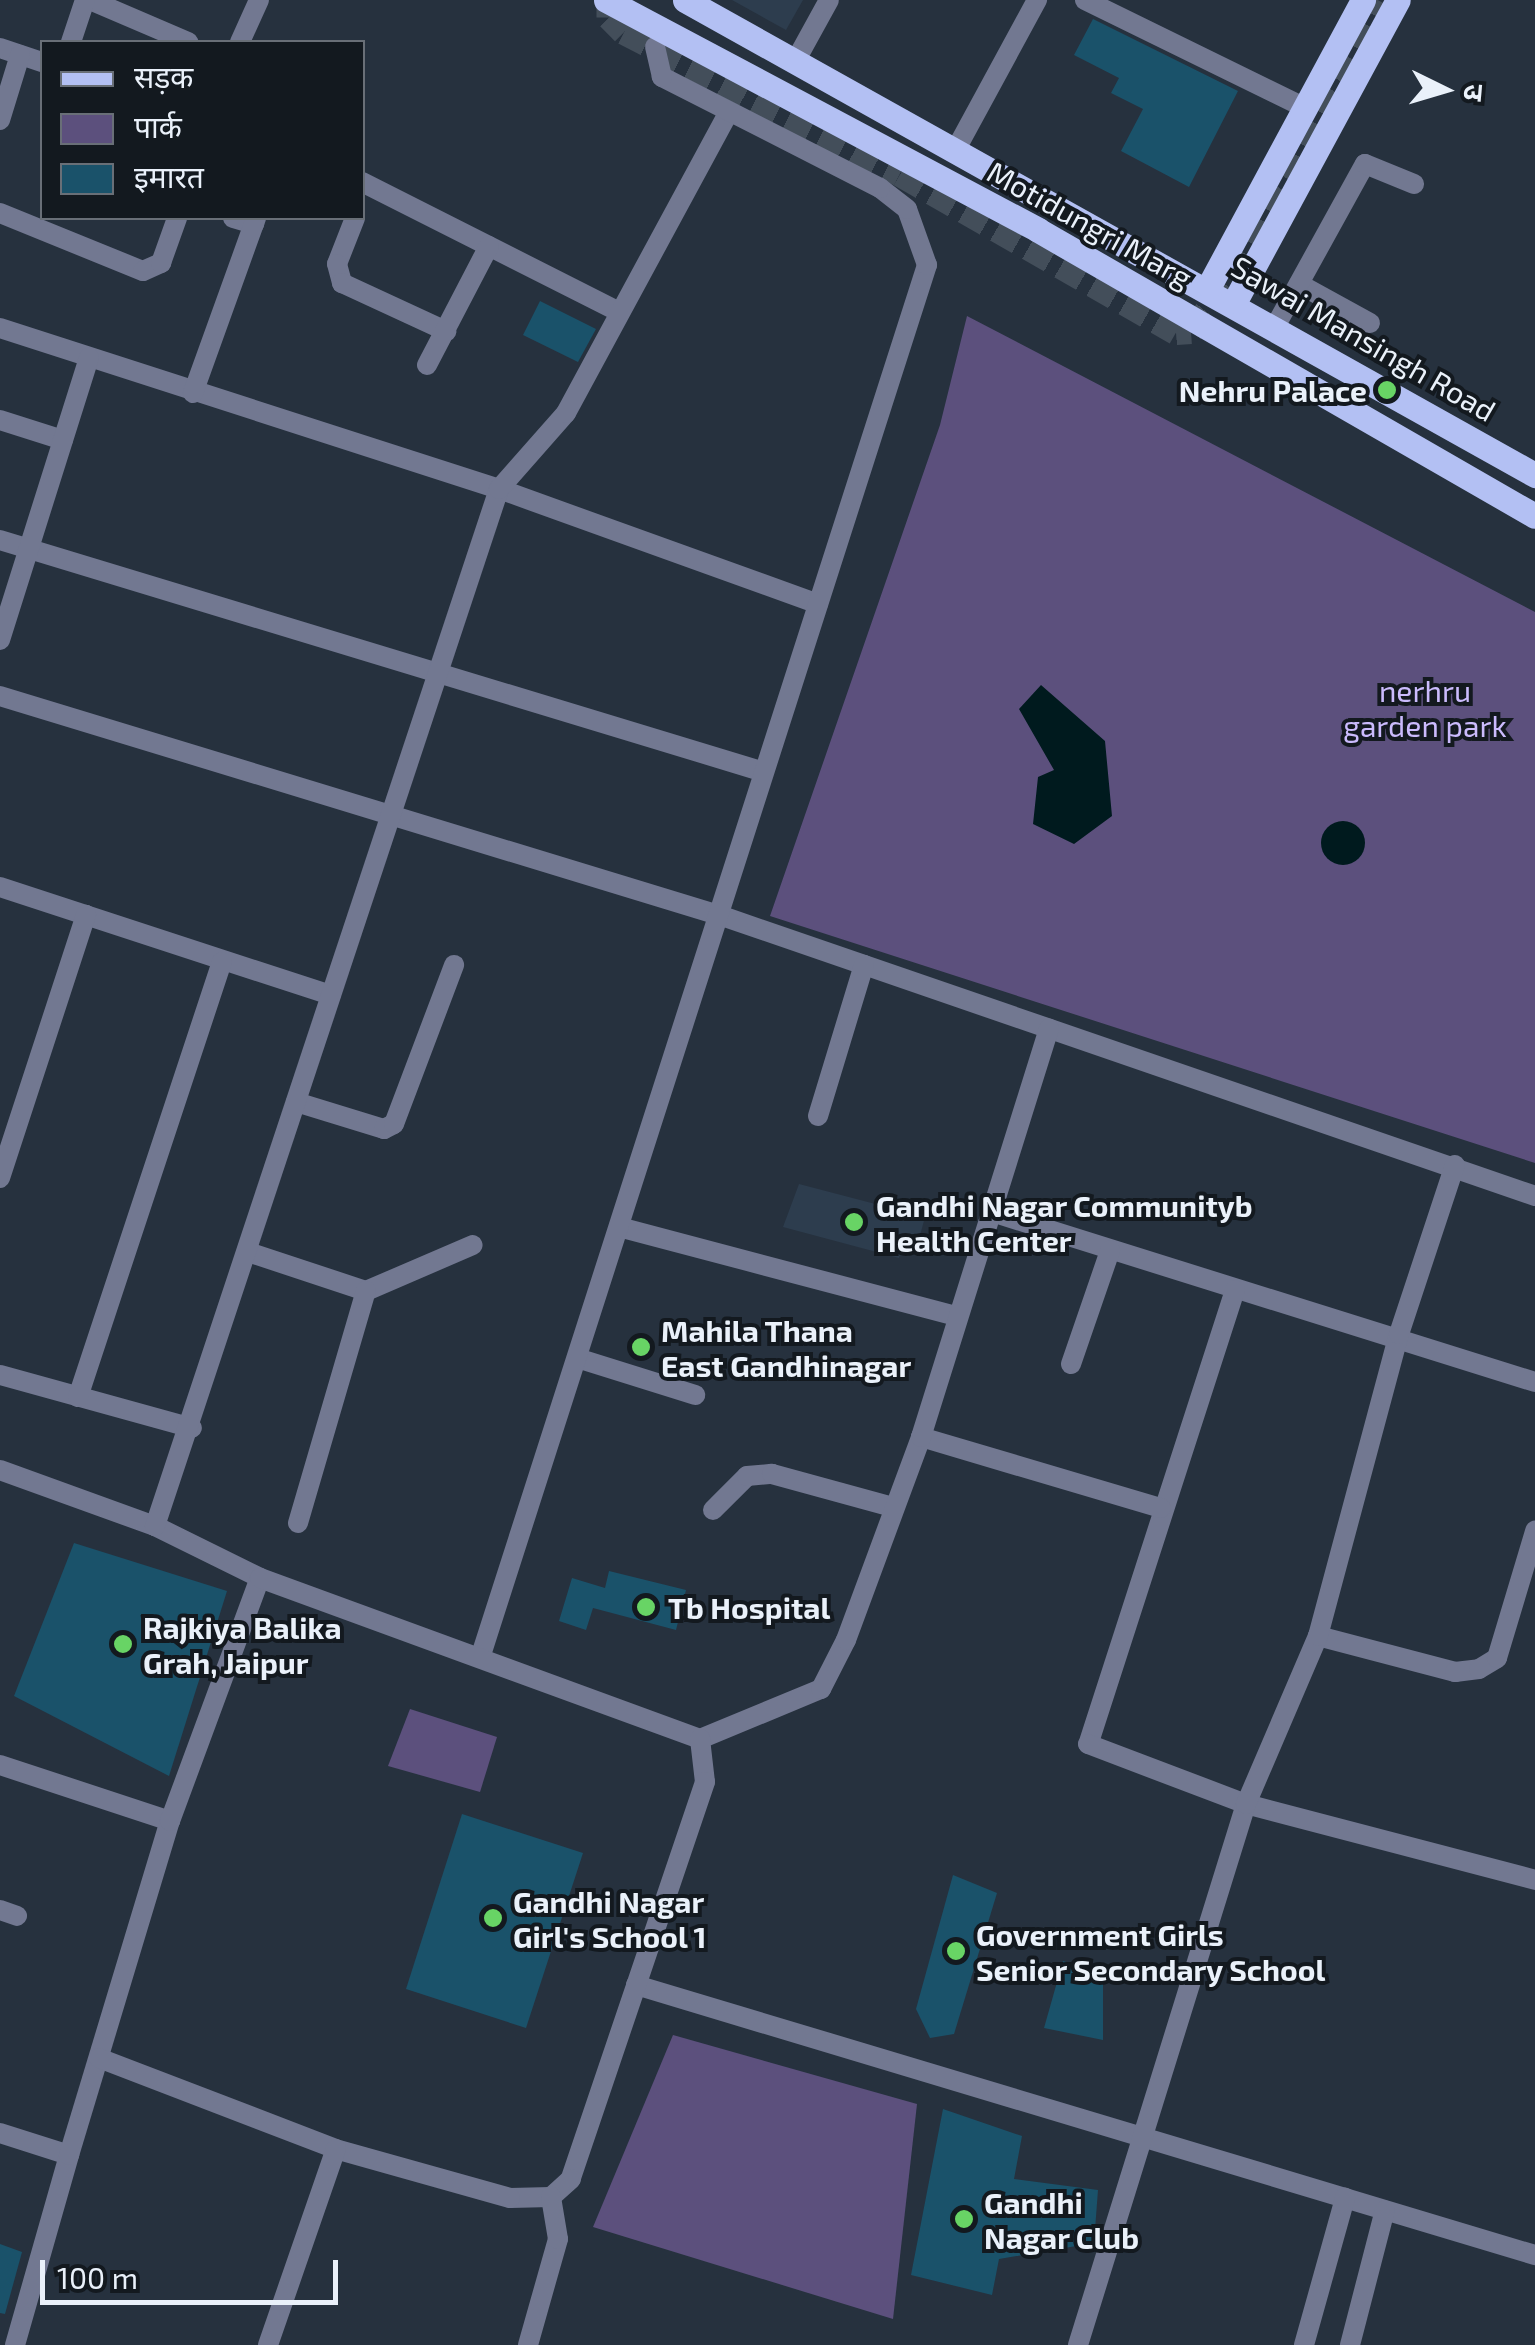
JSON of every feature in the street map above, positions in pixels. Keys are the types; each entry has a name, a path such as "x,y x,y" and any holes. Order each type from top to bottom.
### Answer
{"main road":[{"name":"Motidungri Marg","path":"606,0 1038,230 1535,516"},
{"name":"Sawai Mansingh Road","path":"685,0 1235,301 1535,475"},
{"path":"1208,286 1363,0"},
{"path":"1235,301 1398,0"}],"street":[{"path":"73,40 88,0 183,40"},
{"path":"241,40 259,0"},
{"path":"796,60 830,0"},
{"path":"955,151 1037,0"},
{"path":"1085,0 1305,108"},
{"path":"481,1655 722,916 764,772 927,264 907,209 880,188 662,76 655,47"},
{"path":"0,120 10,51 40,61"},
{"path":"155,1526 192,1428 394,812 435,673 499,488 566,412 729,112"},
{"path":"1276,325 1365,164 1414,184"},
{"path":"365,188 619,312"},
{"path":"0,213 54,225 143,271 160,263 175,220"},
{"path":"193,393 248,220"},
{"path":"354,220 337,264 342,283 446,331"},
{"path":"427,366 489,246"},
{"path":"1298,284 1370,323"},
{"path":"0,328 499,488 818,604"},
{"path":"0,640 90,358"},
{"path":"0,420 63,440"},
{"path":"0,540 764,772"},
{"path":"0,696 394,812 722,916 1048,1030 1455,1165 1535,1196"},
{"path":"0,887 331,995"},
{"path":"0,1178 86,915"},
{"path":"78,1397 222,962"},
{"path":"296,1102 384,1129 394,1124 454,965"},
{"path":"818,1116 864,965"},
{"path":"0,1470 155,1526 260,1578 481,1655 700,1739 822,1689 921,1437 956,1316 995,1213 1048,1030"},
{"path":"1078,2345 1246,1804 1318,1636 1399,1334 1455,1165"},
{"path":"995,1213 1235,1290 1399,1334 1535,1382"},
{"path":"619,1227 956,1316"},
{"path":"248,1252 366,1291 472,1244"},
{"path":"1070,1364 1110,1251"},
{"path":"1235,1290 1161,1508 1088,1744 1246,1804 1535,1880"},
{"path":"298,1524 366,1291"},
{"path":"577,1358 695,1395"},
{"path":"0,1375 192,1428"},
{"path":"921,1437 1161,1508"},
{"path":"713,1510 747,1476 772,1474 894,1508"},
{"path":"1318,1636 1456,1672 1480,1669 1497,1658 1535,1535"},
{"path":"14,2345 170,1821 260,1578"},
{"path":"100,2058 336,2149 510,2198 551,2197 570,2180 705,1782 700,1739"},
{"path":"0,1765 170,1821"},
{"path":"636,1986 1535,2256"},
{"path":"0,2133 69,2155"},
{"path":"268,2345 336,2149"},
{"path":"528,2345 558,2238 551,2197"},
{"path":"1304,2345 1345,2198"},
{"path":"1350,2345 1384,2210"}],"shaded area":[{"path":"732,0 803,0 786,30"},
{"path":"1041,685 1105,741 1112,816 1074,844 1033,824 1038,777 1054,770 1019,709"},
{"path":"1343,821 1359,827 1365,843 1359,859 1343,865 1327,859 1321,843 1327,827"},
{"name":"Gandhi Nagar Communityb Health Center","path":"799,1184 925,1217 915,1254 901,1250 899,1258 783,1227"}],"green space":[{"name":"nerhru garden park","path":"967,316 1535,612 1535,1163 770,916 940,425"},
{"path":"410,1709 497,1737 480,1792 388,1766"},
{"path":"673,2035 917,2104 893,2319 593,2227"}],"building":[{"path":"1093,19 1238,91 1189,187 1121,151 1143,109 1111,93 1119,78 1074,55"},
{"path":"540,301 596,329 578,362 523,335"},
{"name":"Rajkiya Balika Grah, Jaipur","path":"74,1543 227,1591 169,1776 14,1696"},
{"path":"609,1571 686,1590 676,1630 593,1608 586,1630 559,1621 572,1578 605,1588"},
{"path":"462,1814 583,1853 526,2028 406,1989"},
{"name":"Government Girls Senior Secondary School","path":"953,1875 997,1893 954,2034 930,2038 916,2009"},
{"path":"1063,1961 1103,1974 1103,2040 1044,2028"},
{"name":"Gandhi Nagar Club","path":"943,2109 1022,2136 1014,2179 1098,2190 1094,2243 999,2259 992,2295 911,2275"},
{"path":"0,2244 22,2252 5,2314 0,2313"}],"tunnel":[{"path":"609,1 609,17 624,32 900,174 1176,332 1191,331 1211,305 1379,0"}],"place":[{"name":"Nehru Palace","path":"1387,390"},
{"name":"Gandhi Nagar Communityb Health Center","path":"854,1222"},
{"name":"Mahila Thana East Gandhinagar","path":"641,1347"},
{"name":"Tb Hospital","path":"646,1607"},
{"name":"Rajkiya Balika Grah, Jaipur","path":"123,1644"},
{"name":"Gandhi Nagar Girl's School 1","path":"493,1918"},
{"name":"Government Girls Senior Secondary School","path":"956,1951"},
{"name":"Gandhi Nagar Club","path":"964,2219"}]}
